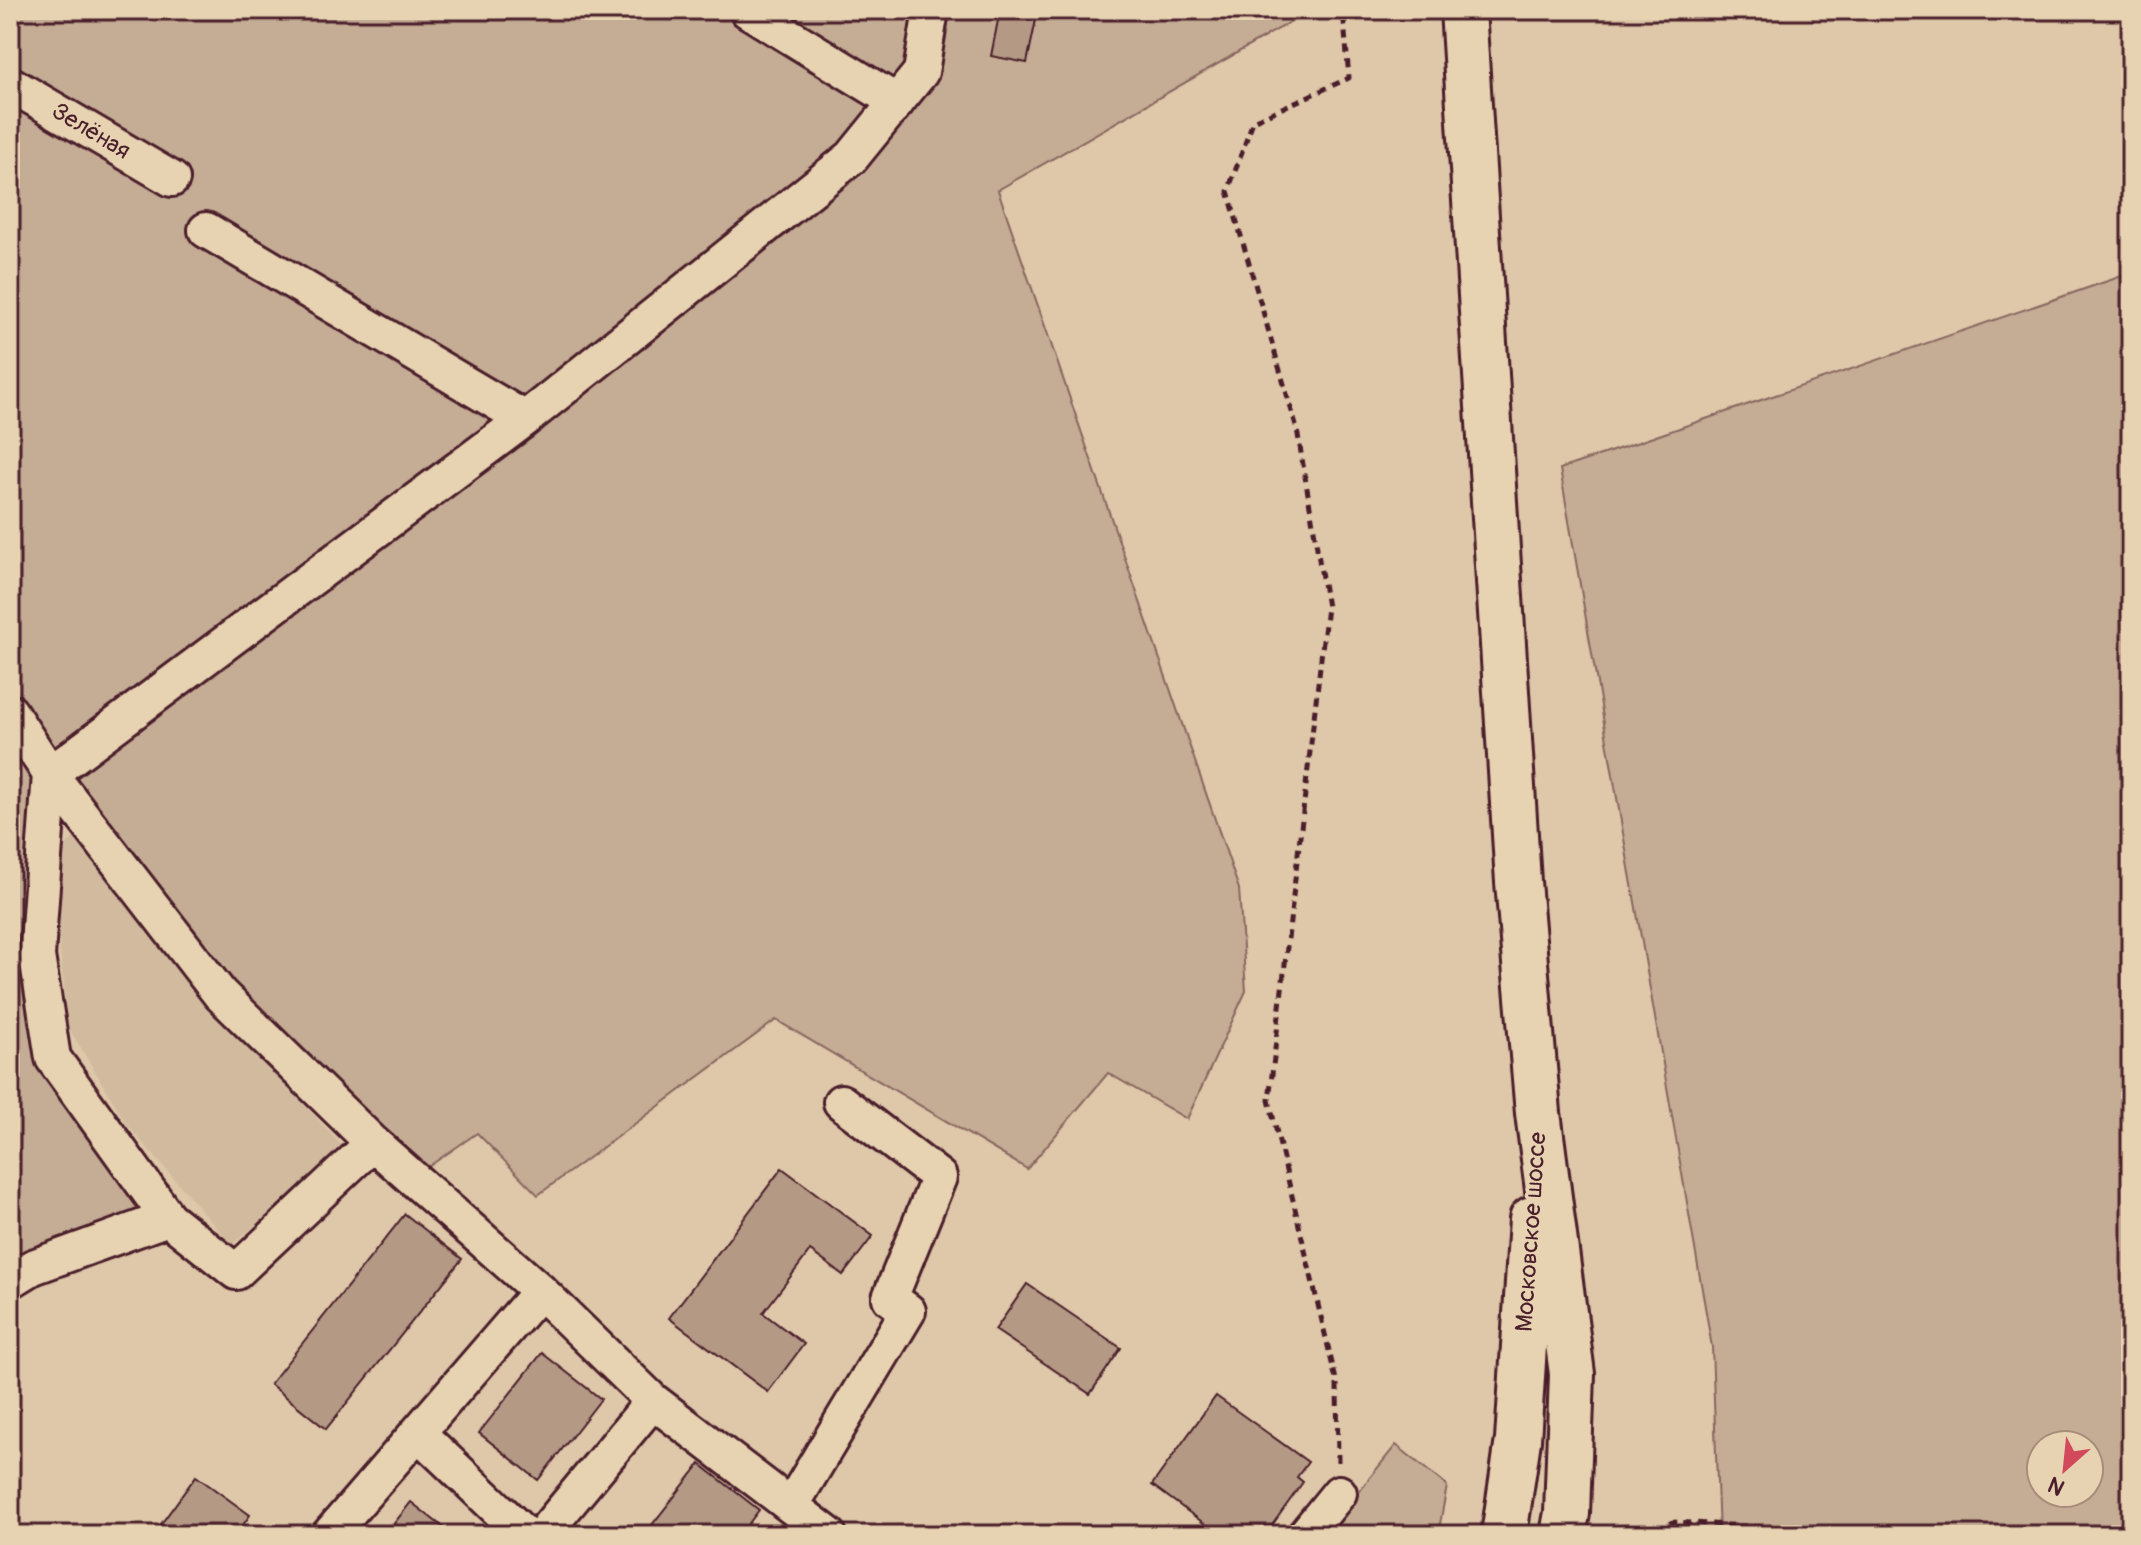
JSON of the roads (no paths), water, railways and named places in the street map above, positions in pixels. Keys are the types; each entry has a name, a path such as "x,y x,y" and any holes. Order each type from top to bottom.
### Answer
{"main road":[{"path":"1463,10 1518,882 1538,1113"},
{"name":"Московское шоссе","path":"1504,1535 1518,1440 1538,1113"},
{"name":"Московское шоссе","path":"1538,1113 1572,1374 1567,1513 1563,1535"}],"street":[{"path":"747,10 897,102"},
{"path":"373,1143 236,1272 168,1218 53,1058 37,956 50,774 525,419 852,157 921,72 931,10"},
{"name":"Зелёная","path":"10,84 172,179"},
{"path":"206,230 525,419"},
{"path":"10,712 50,774 220,994 373,1143 540,1291 653,1401 829,1535"},
{"path":"791,1506 908,1311 890,1298 939,1177 841,1102"},
{"path":"10,1281 33,1267 168,1218"},
{"path":"329,1535 540,1291"},
{"path":"542,1535 653,1401"},
{"path":"418,1433 525,1535"},
{"path":"1305,1535 1339,1493"}]}
